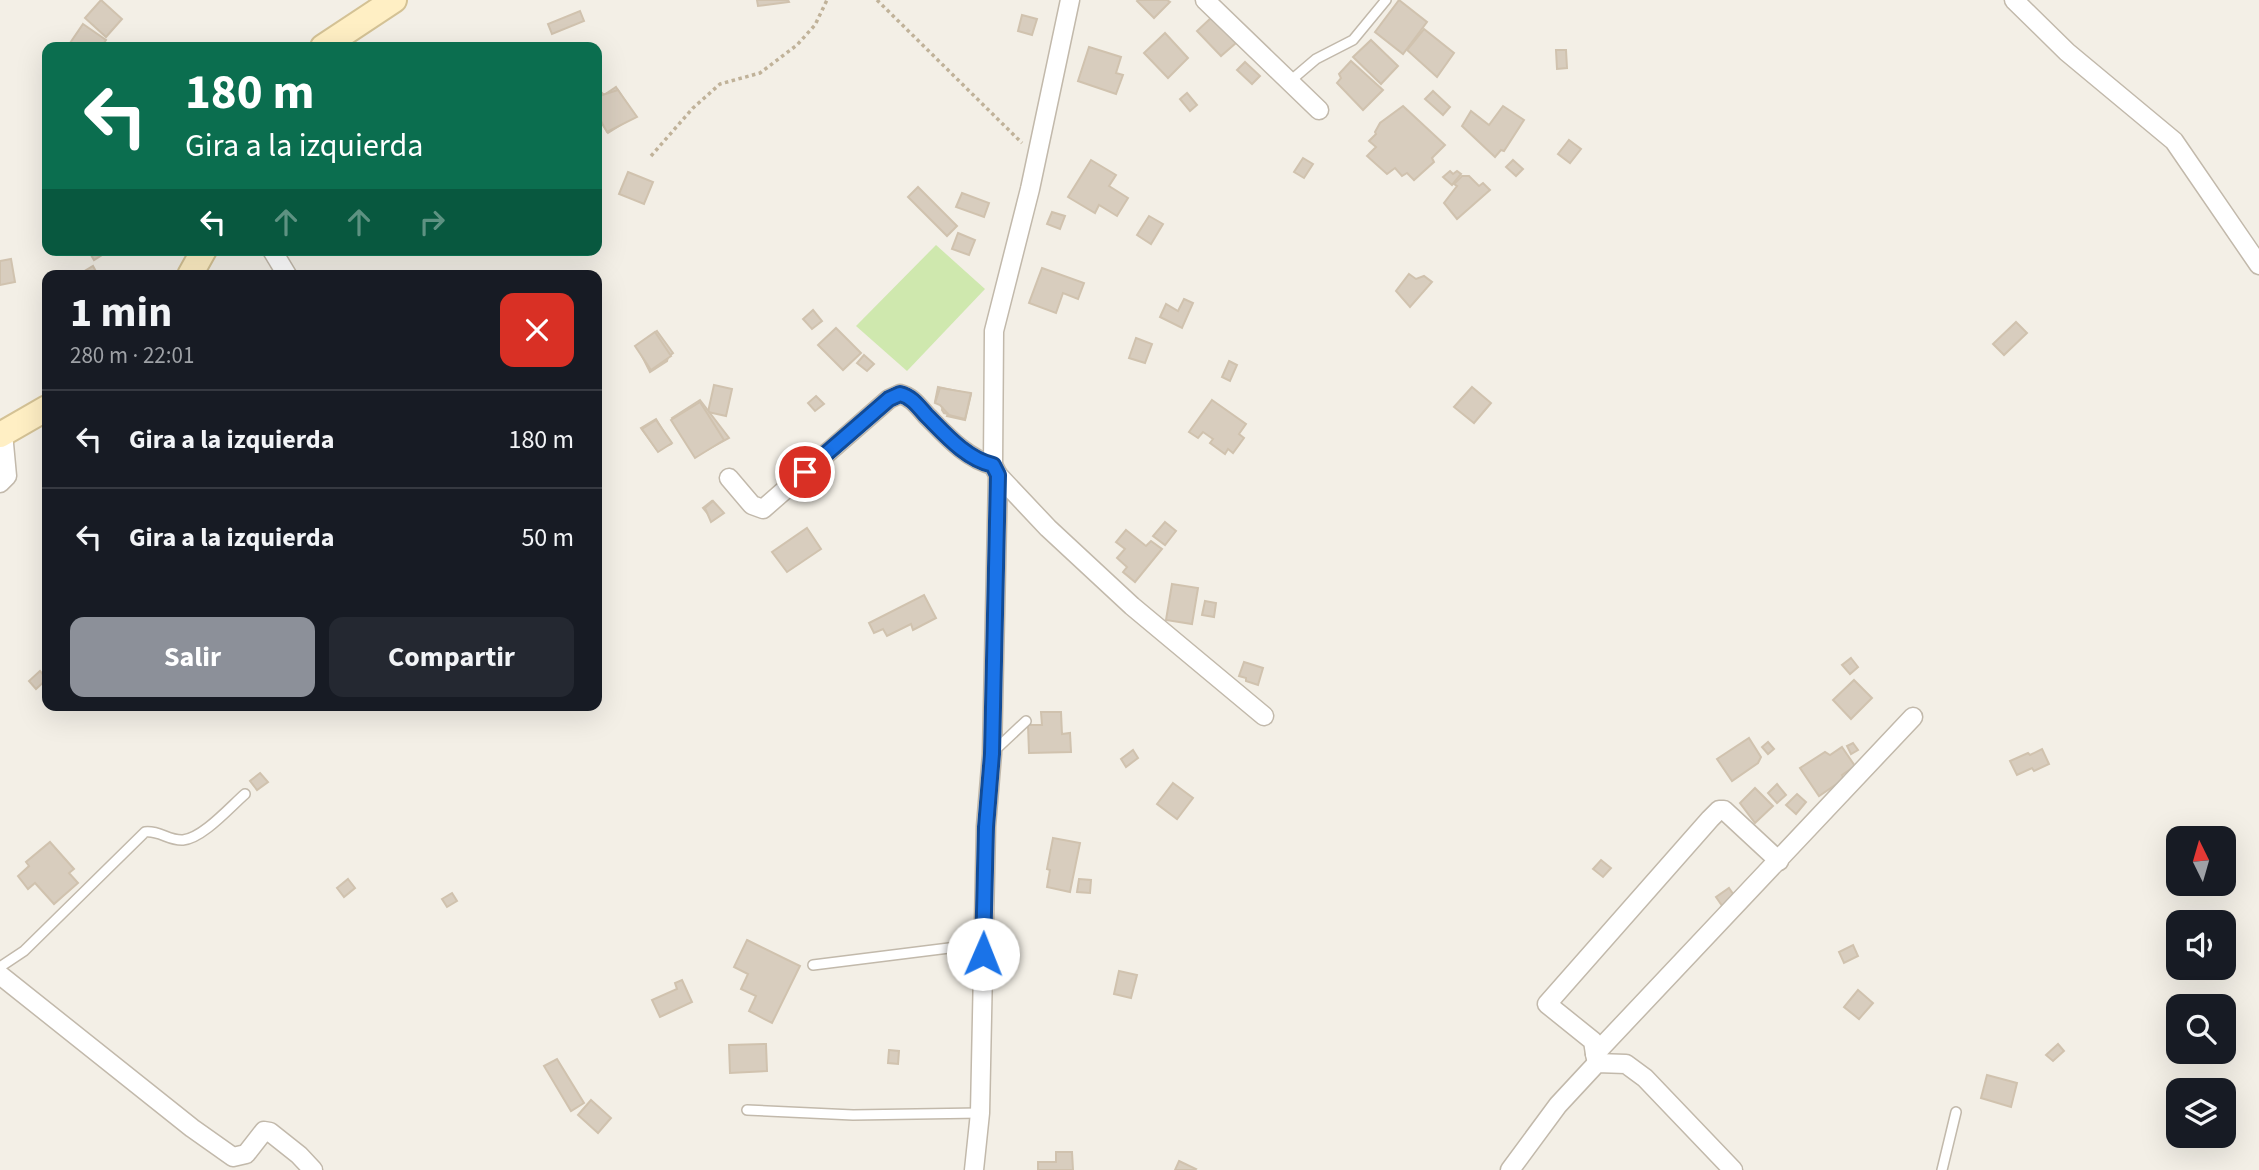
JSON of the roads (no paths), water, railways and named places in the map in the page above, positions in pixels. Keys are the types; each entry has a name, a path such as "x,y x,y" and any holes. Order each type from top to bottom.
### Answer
{"main road":[{"path":"331,42 394,0"},
{"path":"1,434 42,411"}],"street":[{"path":"974,1170 980,1113 986,827 992,754 996,470 994,331 1030,189 1070,0"},
{"path":"1205,0 1319,110"},
{"path":"2014,0 2067,52 2174,141 2259,265"},
{"path":"729,478 752,505 763,509 889,399 900,394 909,396 971,457 996,470 1048,528 1132,607 1264,716"},
{"path":"0,483 6,476 1,434"},
{"path":"1510,1170 1596,1059 1913,717"},
{"path":"1596,1059 1593,1041 1547,1004 1710,819 1719,810 1724,810 1780,861"},
{"path":"0,975 192,1128 233,1157 246,1154 264,1130 299,1155 313,1170"},
{"path":"1596,1059 1626,1064 1645,1078 1732,1170"}],"lane":[{"path":"1289,82 1316,58 1353,40 1386,0"},
{"path":"992,754 1026,721"},
{"path":"0,967 24,951 145,832 155,831 172,839 184,840 202,832 245,794"},
{"path":"813,965 957,947 983,928"},
{"path":"747,1110 853,1115 980,1113"},
{"path":"1942,1170 1956,1112"}]}
